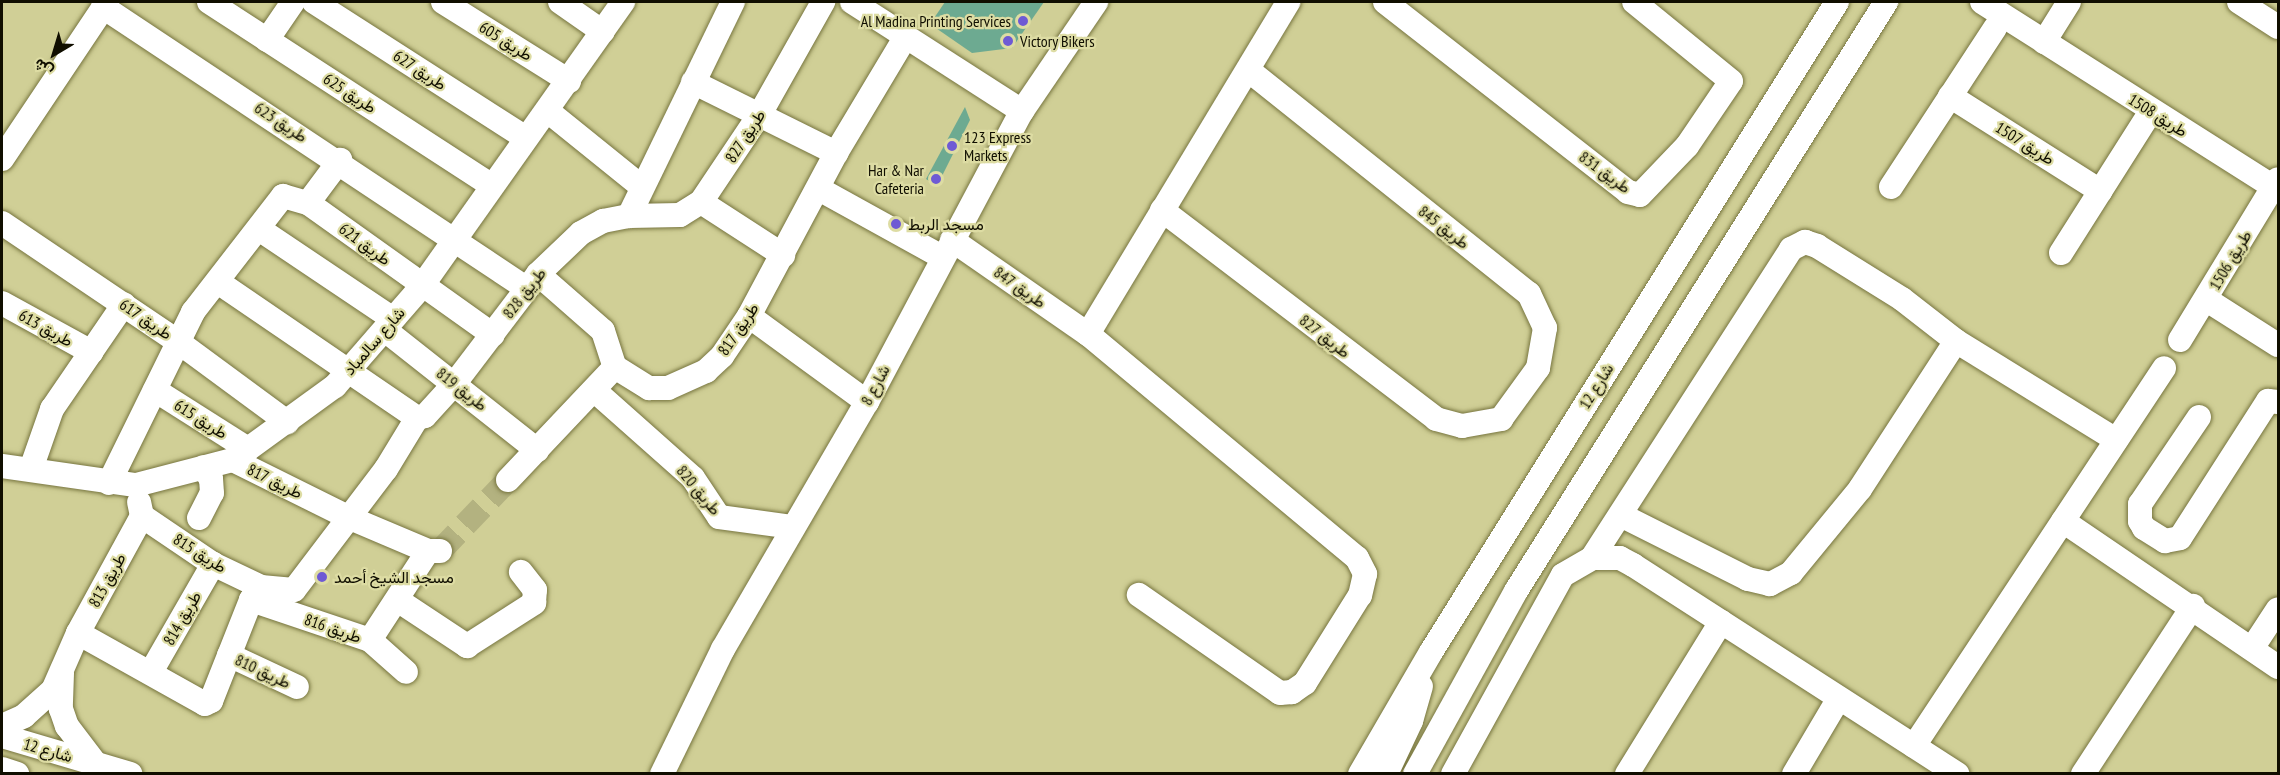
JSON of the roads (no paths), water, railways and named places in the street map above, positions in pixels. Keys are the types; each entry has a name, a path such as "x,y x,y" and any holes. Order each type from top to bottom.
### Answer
{"street":[{"name":"طريق 625","path":"209,2 491,185"},
{"path":"267,40 293,2"},
{"name":"طريق 627","path":"314,2 526,138"},
{"name":"طريق 605","path":"443,2 569,81"},
{"path":"560,2 603,32"},
{"name":"شارع سالمباد","path":"2,466 109,483 136,485 203,468 240,454 287,422 335,386 422,286 455,241 491,185 526,138 549,112 623,2"},
{"path":"629,216 733,2"},
{"name":"طريق 827","path":"629,216 680,215 701,202 760,114 824,2"},
{"path":"852,2 1022,111"},
{"name":"شارع 8","path":"662,774 723,648 867,402 1022,111 1096,2"},
{"path":"1088,334 1288,2"},
{"name":"طريق 831","path":"1385,2 1628,192 1640,195 1687,146 1731,81 1634,2"},
{"name":"شارع 12","path":"1360,774 1431,652 1837,2"},
{"path":"1415,774 1516,591 1886,2"},
{"name":"طريق 1508","path":"1982,2 2151,111 2276,183"},
{"path":"2044,42 2069,2"},
{"path":"2239,2 2278,27"},
{"path":"2,159 105,4"},
{"name":"طريق 623","path":"105,4 339,160 455,241"},
{"path":"1891,187 1995,28"},
{"name":"طريق 817","path":"615,367 649,388 668,388 687,382 722,356 749,316 819,189 836,153 906,36"},
{"name":"طريق 845","path":"1248,70 1529,294 1545,328 1543,355 1501,419"},
{"path":"693,82 836,153"},
{"name":"طريق 1507","path":"1950,96 2100,191"},
{"path":"2061,253 2151,111"},
{"path":"549,112 642,187"},
{"path":"299,199 339,160"},
{"name":"طريق 1506","path":"2180,340 2207,300 2276,183"},
{"name":"طريق 847","path":"819,189 947,249 1088,334 1357,558 1365,574 1360,595 1305,683 1292,692 1280,693 1139,595"},
{"name":"طريق 615","path":"109,483 193,312 260,229 283,196 299,199"},
{"name":"طريق 621","path":"299,199 422,286"},
{"path":"701,202 783,255"},
{"name":"طريق 827","path":"1162,210 1423,411 1462,426 1501,419"},
{"name":"طريق 828","path":"256,593 297,588 350,518 417,418 425,417 455,383 532,281 581,233 603,221 629,216"},
{"name":"طريق 617","path":"2,223 177,341 287,422"},
{"name":"طريق 819","path":"260,229 389,325 537,450"},
{"path":"455,241 532,281 603,330 615,367 508,480"},
{"path":"1453,774 1563,575 1592,558 1791,249 1804,242 1817,246 1902,299 1956,341 2116,440"},
{"path":"218,282 417,418"},
{"path":"422,286 493,335"},
{"path":"2207,300 2278,345"},
{"name":"طريق 613","path":"2,303 91,352"},
{"path":"31,469 52,410 124,304"},
{"path":"749,316 867,402"},
{"path":"1621,515 1748,579 1770,585 1791,573 1860,489 1956,341"},
{"path":"1914,746 2164,368"},
{"name":"طريق 615","path":"155,390 240,454"},
{"name":"طريق 820","path":"594,390 693,478 719,517 794,527"},
{"path":"2199,417 2140,504 2140,521 2144,528 2165,541 2180,538 2268,401 2278,402"},
{"name":"طريق 817","path":"240,454 350,518 434,551 399,601"},
{"path":"199,518 212,493 211,479 203,468"},
{"path":"136,485 142,516"},
{"name":"طريق 815","path":"142,516 256,593"},
{"name":"طريق 813","path":"2,726 40,704 62,673 78,633 142,516"},
{"path":"2063,521 2193,606 2278,667"},
{"path":"1592,558 1620,558 1957,774"},
{"name":"طريق 814","path":"151,672 213,564"},
{"path":"370,640 399,601 463,646 471,645 534,603 535,590 521,572"},
{"path":"78,633 205,704 212,700 256,593"},
{"name":"طريق 816","path":"256,593 370,640 406,672"},
{"path":"2083,774 2193,606"},
{"path":"2253,647 2278,609"},
{"path":"1627,774 1721,622"},
{"path":"1386,774 1411,721 1431,652"},
{"name":"طريق 810","path":"229,655 297,687"},
{"name":"طريق 813","path":"62,673 61,709 67,726 96,764"},
{"path":"1794,774 1839,698"},
{"name":"شارع 12","path":"2,736 130,774"},
{"name":"شارع 12","path":"2,769 17,774"}],"tunnel":[{"path":"440,551 508,480"}],"place":[{"name":"Al Madina Printing Services","path":"1023,21"},
{"name":"Victory Bikers","path":"1008,41"},
{"name":"123 Express Markets","path":"952,146"},
{"name":"Har & Nar Cafeteria","path":"936,179"},
{"name":"مسجد الربط","path":"896,224"},
{"name":"مسجد الشيخ أحمد","path":"322,577"}]}
